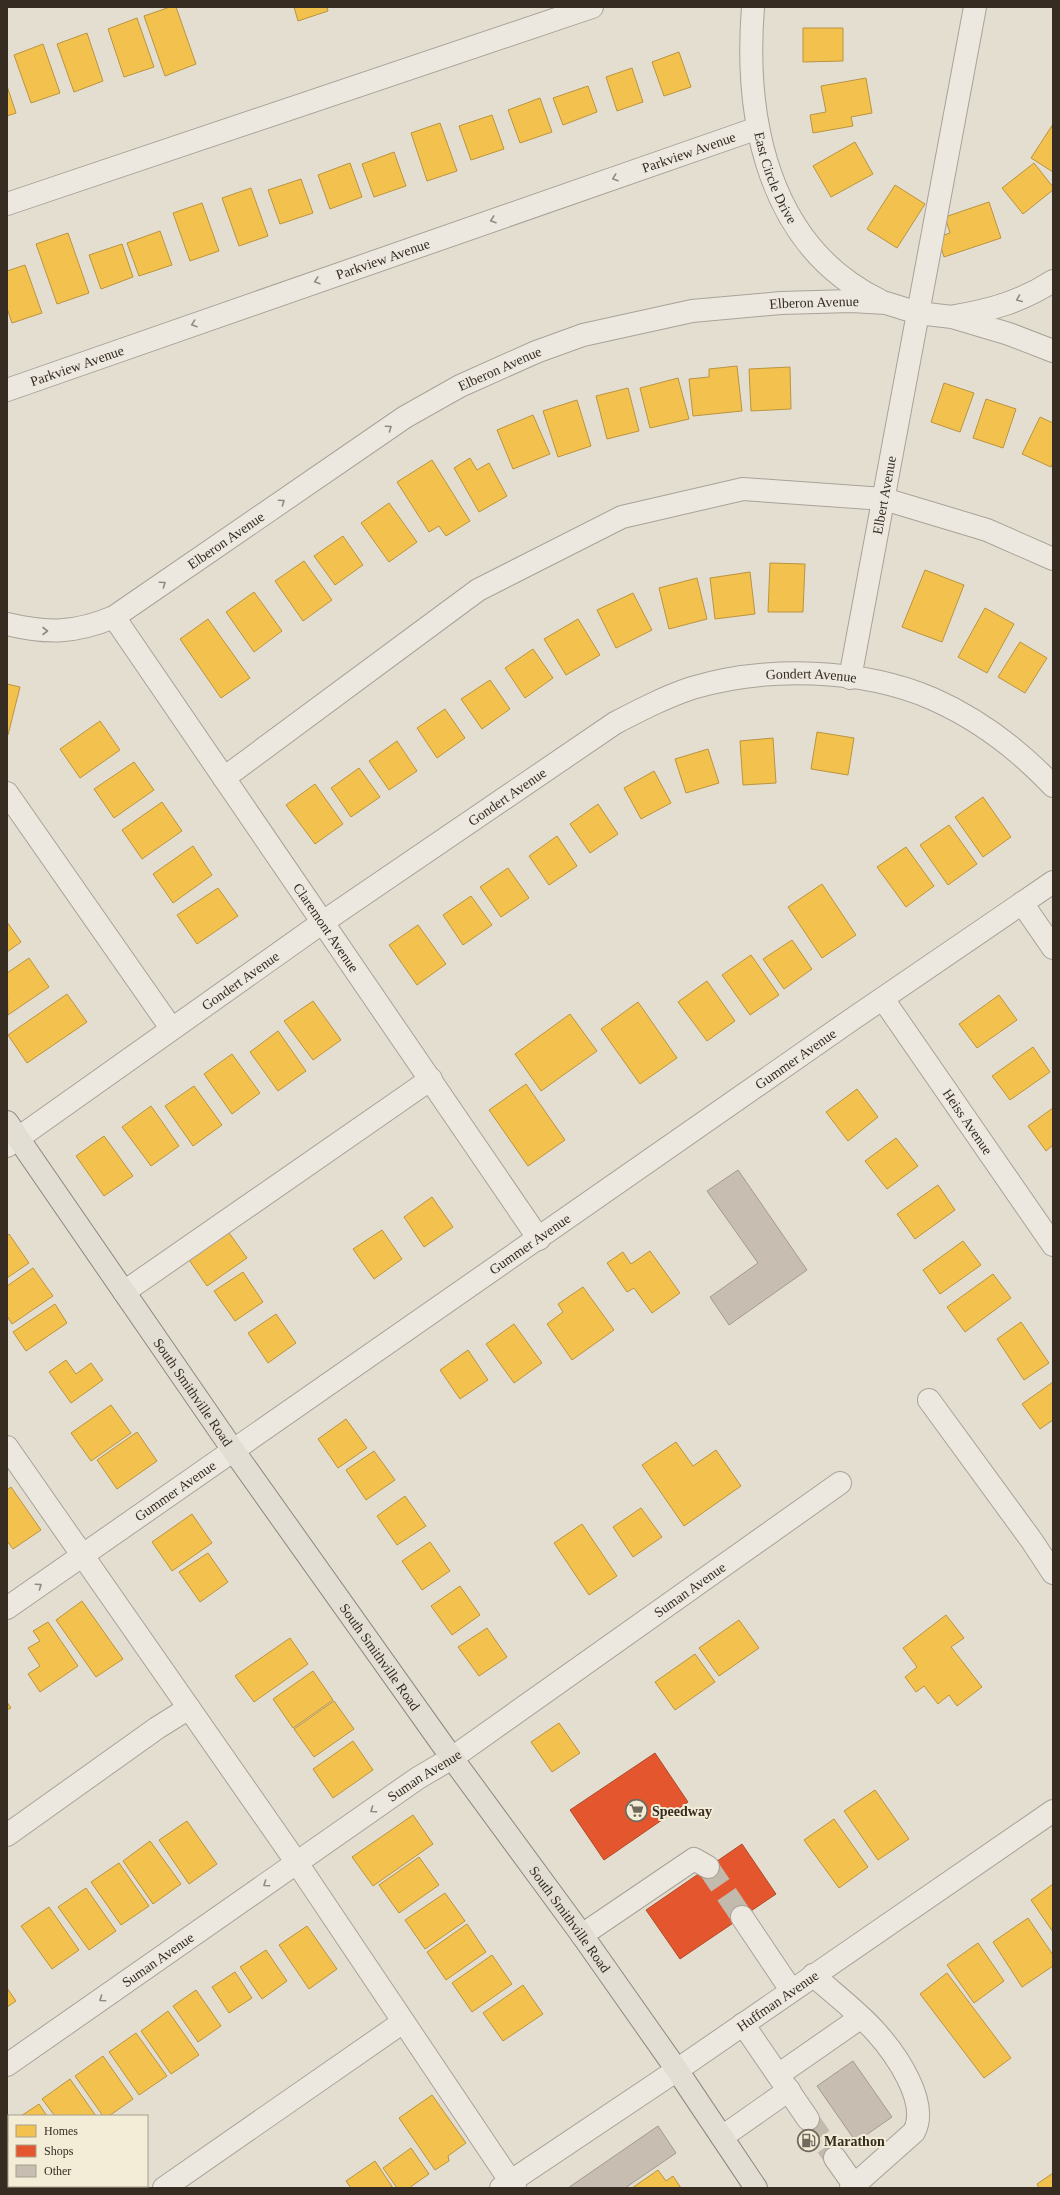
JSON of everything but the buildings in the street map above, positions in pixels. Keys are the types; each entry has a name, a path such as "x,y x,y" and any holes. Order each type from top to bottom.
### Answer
{"main road":[{"name":"South Smithville Road","path":"11,1135 124,1292 233,1450 452,1758 582,1935 677,2070 756,2188"}],"street":[{"path":"7,204 592,7"},
{"name":"East Circle Drive","path":"753,7 753,78 758,128 763,154 775,188 792,220 812,249 836,273 862,291 886,303"},
{"name":"Elbert Avenue","path":"850,678 975,7"},
{"name":"Parkview Avenue","path":"7,390 758,128"},
{"path":"952,317 994,309 1036,292 1053,281"},
{"name":"Elberon Avenue","path":"7,624 34,630 69,630 94,625 114,617 405,417 460,386 536,352 583,335 692,311 781,303 852,301 886,303 918,313 952,317 1008,334 1053,351"},
{"path":"224,778 478,590 622,517 744,489 884,499 987,530 1053,559"},
{"name":"Claremont Avenue","path":"114,617 322,922 432,1079 539,1239"},
{"name":"Gondert Avenue","path":"11,1135 171,1028 322,922 615,723 652,704 691,689 730,679 774,674 850,678 896,687 933,699 968,717 1002,740 1037,769 1053,786"},
{"path":"7,793 171,1028"},
{"name":"Gummer Avenue","path":"7,1608 1053,882"},
{"path":"1022,903 1053,948"},
{"name":"Heiss Avenue","path":"883,999 1053,1245"},
{"path":"124,1292 432,1079"},
{"path":"930,1400 1032,1540 1053,1573"},
{"path":"7,1447 297,1863 403,2022 508,2186"},
{"name":"Suman Avenue","path":"7,2066 418,1778 452,1758 840,1483"},
{"path":"7,1835 157,1728 189,1708"},
{"name":"Huffman Avenue","path":"508,2186 1053,1811"},
{"path":"582,1935 694,1859 708,1867"},
{"path":"742,1917 792,1990"},
{"path":"813,1975 875,2031 899,2062 913,2088 919,2110 919,2123 914,2132 852,2186 835,2158"},
{"path":"722,2137 860,2018"},
{"path":"164,2188 403,2022"},
{"path":"743,2024 808,2118"}],"tunnel":[{"path":"708,1867 742,1917"},
{"path":"808,2119 835,2158"}],"place":[{"name":"Speedway","path":"637,1811"},
{"name":"Marathon","path":"809,2141"}]}
